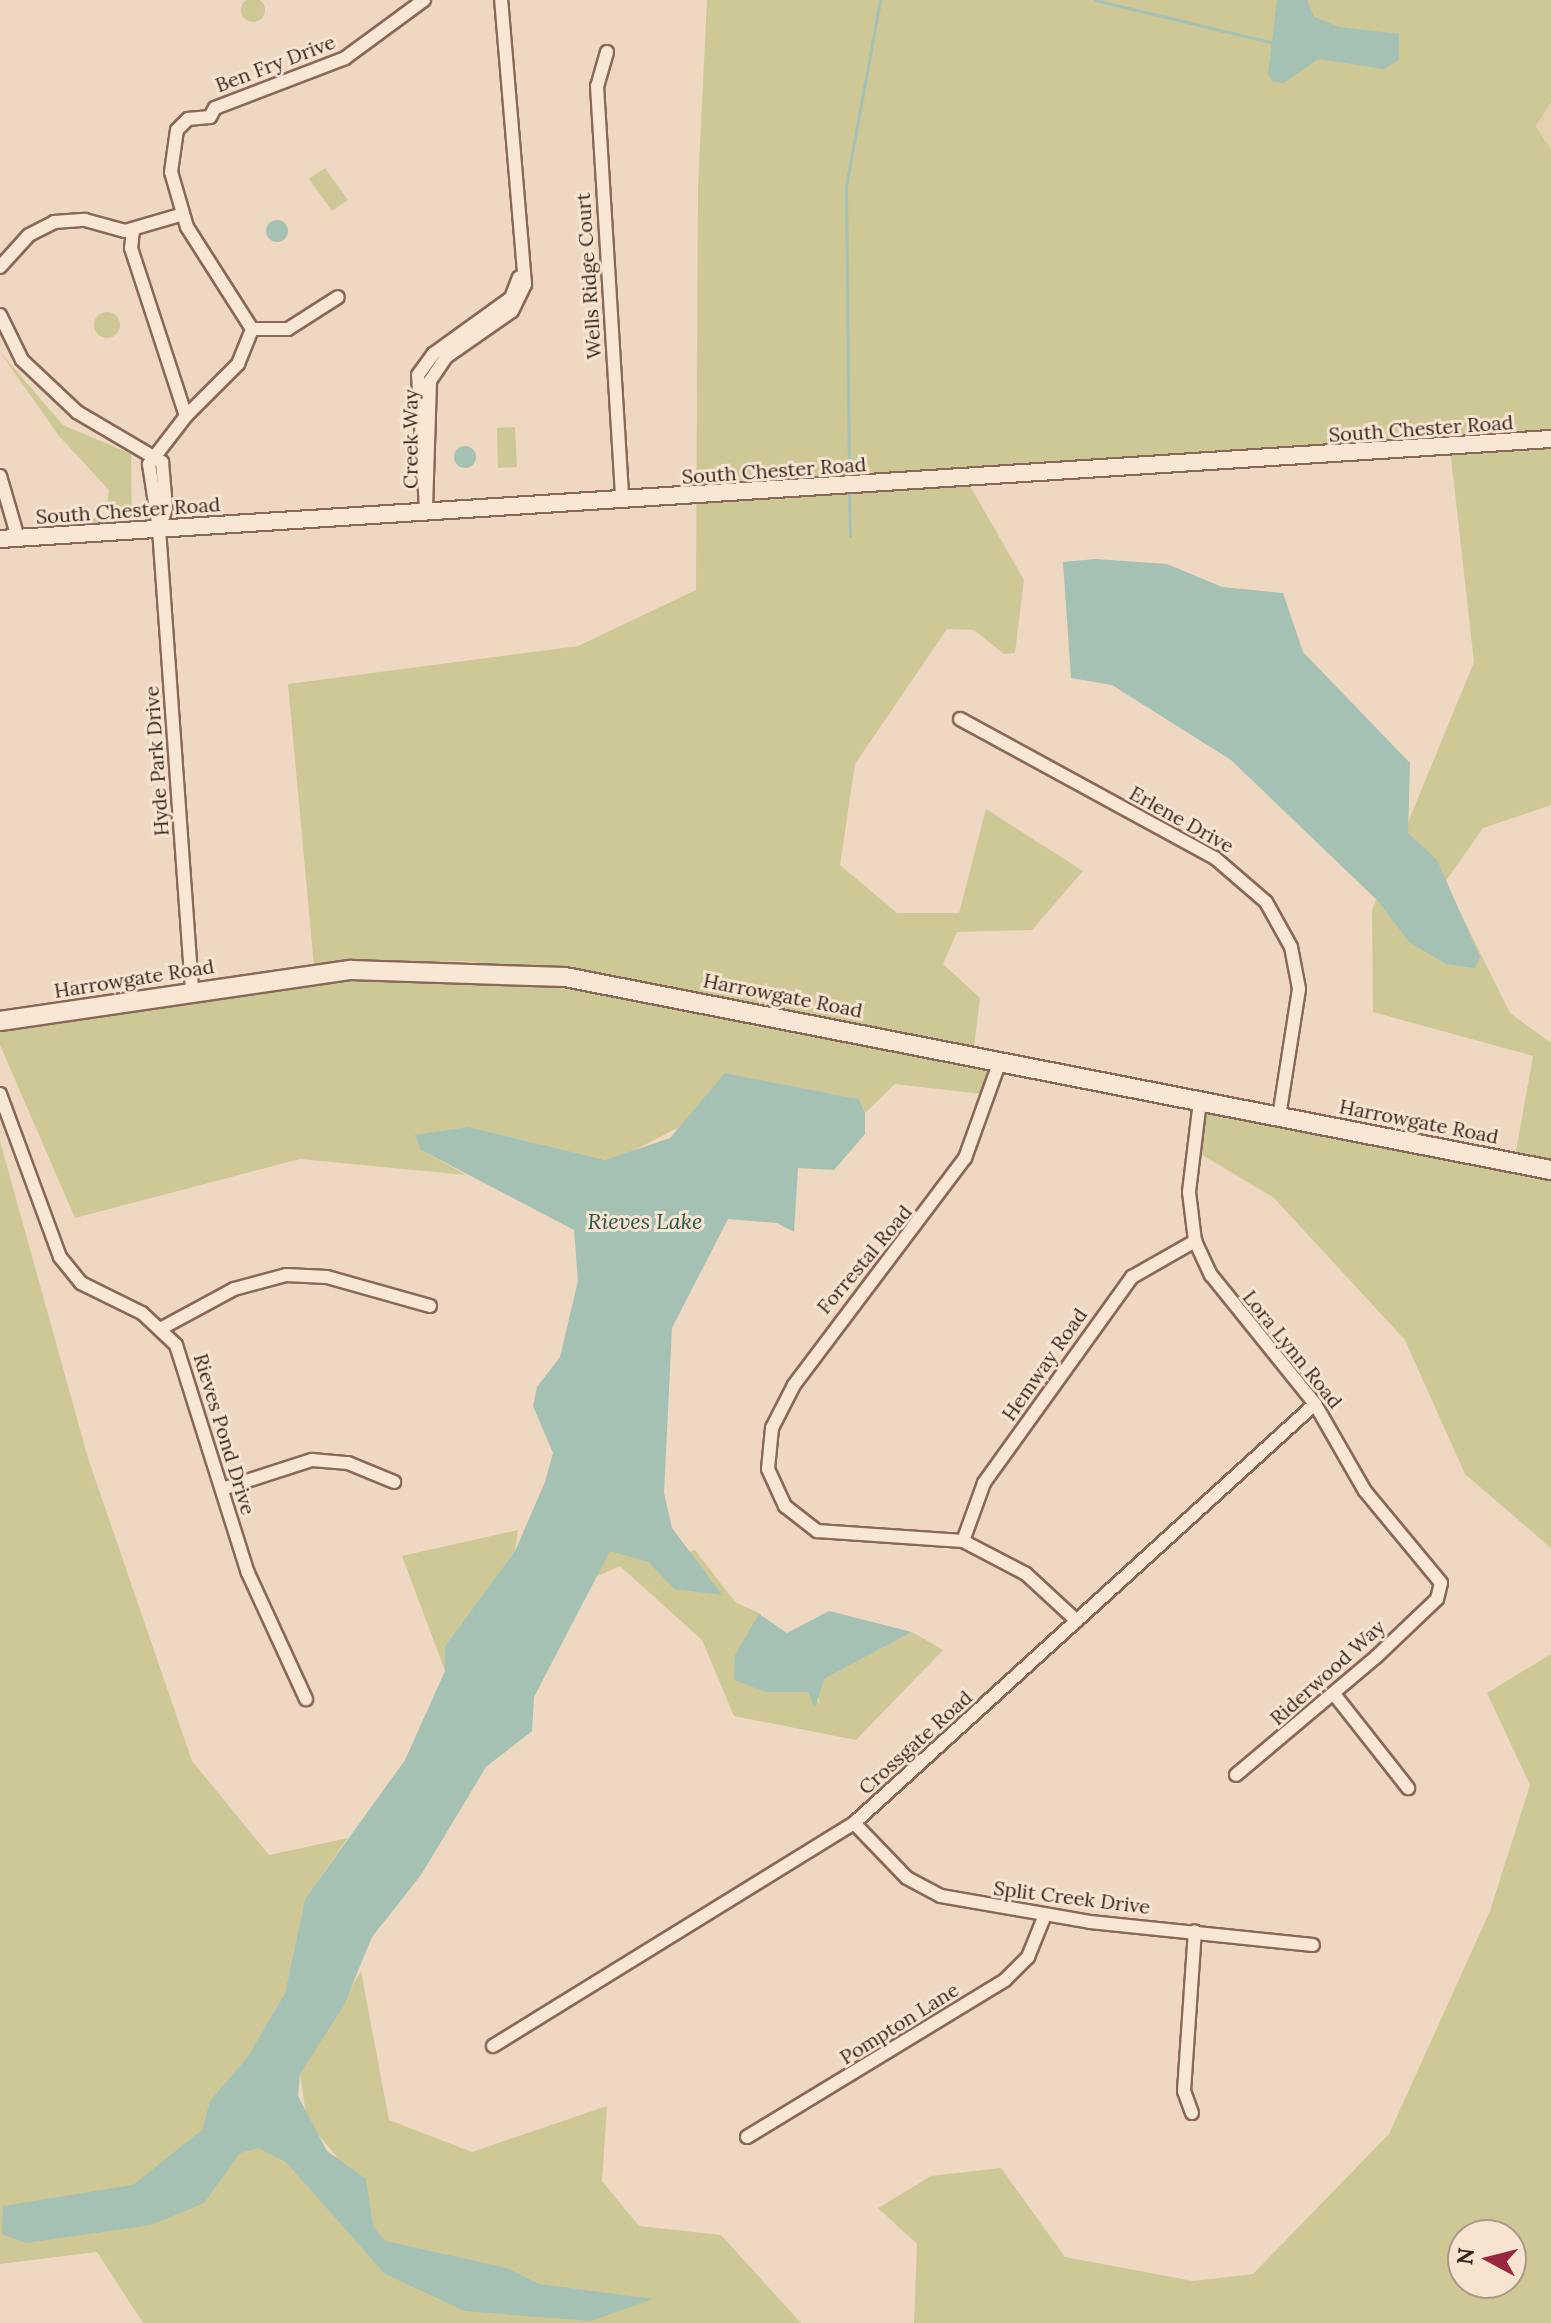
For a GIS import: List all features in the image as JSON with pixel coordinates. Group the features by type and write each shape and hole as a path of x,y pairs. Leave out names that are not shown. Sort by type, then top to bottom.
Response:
{"main road":[{"name":"Harrowgate Road","path":"0,1021 351,970 488,970 615,985 1551,1170"}],"street":[{"name":"Ben Fry Drive","path":"183,214 171,172 181,124 345,58 424,0"},
{"name":"Creek Way","path":"426,509 418,375 433,354 511,298 521,249 501,0"},
{"name":"Wells Ridge Court","path":"607,52 597,86 622,500"},
{"path":"0,267 29,235 54,222 85,220 133,230 183,214 252,329"},
{"path":"133,230 131,248 186,416"},
{"path":"252,329 288,329 338,297"},
{"path":"0,315 22,360 77,412 155,453 186,416 238,364 252,329"},
{"name":"South Chester Road","path":"0,539 426,509 622,500 1551,439"},
{"name":"Hyde Park Drive","path":"155,453 151,514 159,529 192,991"},
{"path":"0,476 18,538"},
{"name":"Erlene Drive","path":"960,719 1215,858 1266,902 1291,947 1299,989 1279,1116"},
{"name":"Forrestal Road","path":"963,1541 828,1535 794,1517 772,1483 769,1439 780,1410 826,1336 965,1158 1000,1061"},
{"name":"Rieves Pond Drive","path":"0,1094 60,1257 95,1292 162,1328 182,1358 254,1587 306,1699"},
{"name":"Lora Lynn Road","path":"1200,1101 1189,1192 1195,1241 1229,1303 1315,1404 1365,1491 1435,1568 1439,1593"},
{"name":"Hemway Road","path":"963,1541 984,1483 1132,1277 1195,1241"},
{"path":"162,1328 234,1289 286,1275 327,1277 430,1306"},
{"name":"Crossgate Road","path":"493,2046 854,1823 1315,1404"},
{"path":"222,1489 312,1460 348,1463 394,1482"},
{"path":"963,1541 1026,1574 1077,1621"},
{"name":"Riderwood Way","path":"1236,1775 1334,1694 1439,1593"},
{"path":"1334,1694 1408,1788"},
{"name":"Split Creek Drive","path":"854,1823 925,1890 1045,1915 1313,1945"},
{"name":"Pompton Lane","path":"747,2137 1005,1980 1028,1957 1045,1915"},
{"path":"1192,2113 1184,2091 1195,1931"}],"shaded area":[{"path":"253,-2 262,1 265,10 262,19 253,22 244,19 241,10 244,1"},
{"path":"707,0 1551,0 1551,102 1536,126 1551,150 1551,432 966,479 1024,580 1015,653 1004,654 974,630 947,629 855,764 840,865 897,913 959,913 986,809 1083,871 1032,930 957,932 943,964 980,998 974,1047 656,984 462,961 314,966 288,684 578,646 696,590 698,186"},
{"path":"1551,102 1551,150 1536,125"},
{"path":"325,168 348,200 332,211 309,179"},
{"path":"107,312 116,316 120,325 116,334 107,338 98,334 94,325 98,316"},
{"path":"0,352 63,425 131,454 132,525 52,530 106,515 109,490 59,436"},
{"path":"515,427 517,467 498,468 497,428"},
{"path":"1551,441 1551,805 1483,828 1445,882 1510,1013 1551,1043 1551,1162 1515,1157 1533,1056 1373,1012 1372,910 1474,662 1450,448"},
{"path":"488,970 1000,1061 991,1095 895,1084 865,1113 859,1099 725,1073 691,1121 625,1155 604,1160 469,1127 421,1150 466,1175 300,1159 75,1218 0,1045 0,1021 295,976"},
{"path":"1200,1101 1551,1170 1551,1548 1465,1474 1405,1340 1274,1198 1194,1150"},
{"path":"0,1141 88,1458 192,1761 269,1855 348,1838 305,1899 285,1993 248,2057 257,2119 338,2158 307,2121 300,2074 361,1971 389,2120 472,2152 607,2106 602,2181 639,2226 721,2235 801,2323 143,2323 97,2252 0,2264"},
{"path":"518,1530 515,1551 445,1646 445,1671 402,1556"},
{"path":"610,1550 648,1562 674,1589 683,1553 695,1550 735,1602 761,1614 766,1692 809,1692 820,1704 816,1688 824,1679 912,1632 943,1650 856,1740 734,1716 702,1640 620,1566 591,1579"},
{"path":"1551,1654 1551,2323 914,2323 917,2244 878,2208 931,2176 1001,2168 1065,2257 1193,2281 1253,2274 1389,2134 1490,1911 1530,1785 1487,1693"}],"water":[{"path":"1277,0 1307,0 1314,17 1340,27 1399,34 1399,60 1384,69 1318,59 1284,83 1273,82 1268,74"},
{"path":"273,220 281,220 288,231 281,242 273,242 266,235 266,227"},
{"path":"465,446 473,449 476,457 473,465 465,468 457,465 454,457 457,449"},
{"path":"1095,559 1167,564 1222,587 1283,593 1303,652 1410,763 1408,833 1437,860 1480,957 1475,968 1446,964 1409,942 1378,901 1231,760 1112,685 1071,678 1063,562"},
{"name":"Rieves Lake","path":"725,1073 859,1099 865,1113 865,1134 834,1170 798,1168 794,1232 777,1223 728,1219 672,1328 664,1493 672,1528 722,1595 674,1589 648,1562 610,1551 534,1697 532,1731 486,1767 421,1875 372,1937 344,2005 300,2074 298,2096 327,2151 366,2179 373,2226 385,2241 507,2268 539,2284 653,2299 591,2321 465,2311 385,2274 286,2162 258,2148 240,2153 204,2203 151,2225 26,2243 2,2234 3,2206 133,2185 202,2130 210,2101 247,2058 285,1993 305,1899 405,1760 445,1671 445,1646 515,1551 545,1482 553,1453 533,1406 537,1387 560,1357 578,1281 574,1230 421,1150 415,1135 469,1127 605,1160 670,1138"},
{"path":"829,1611 912,1632 824,1679 815,1708 808,1692 766,1692 734,1680 735,1655 759,1614 787,1633"}],"waterway":[{"path":"849,474 846,186 880,0"},
{"path":"1095,0 1274,43"},
{"path":"849,494 850,536"}]}
